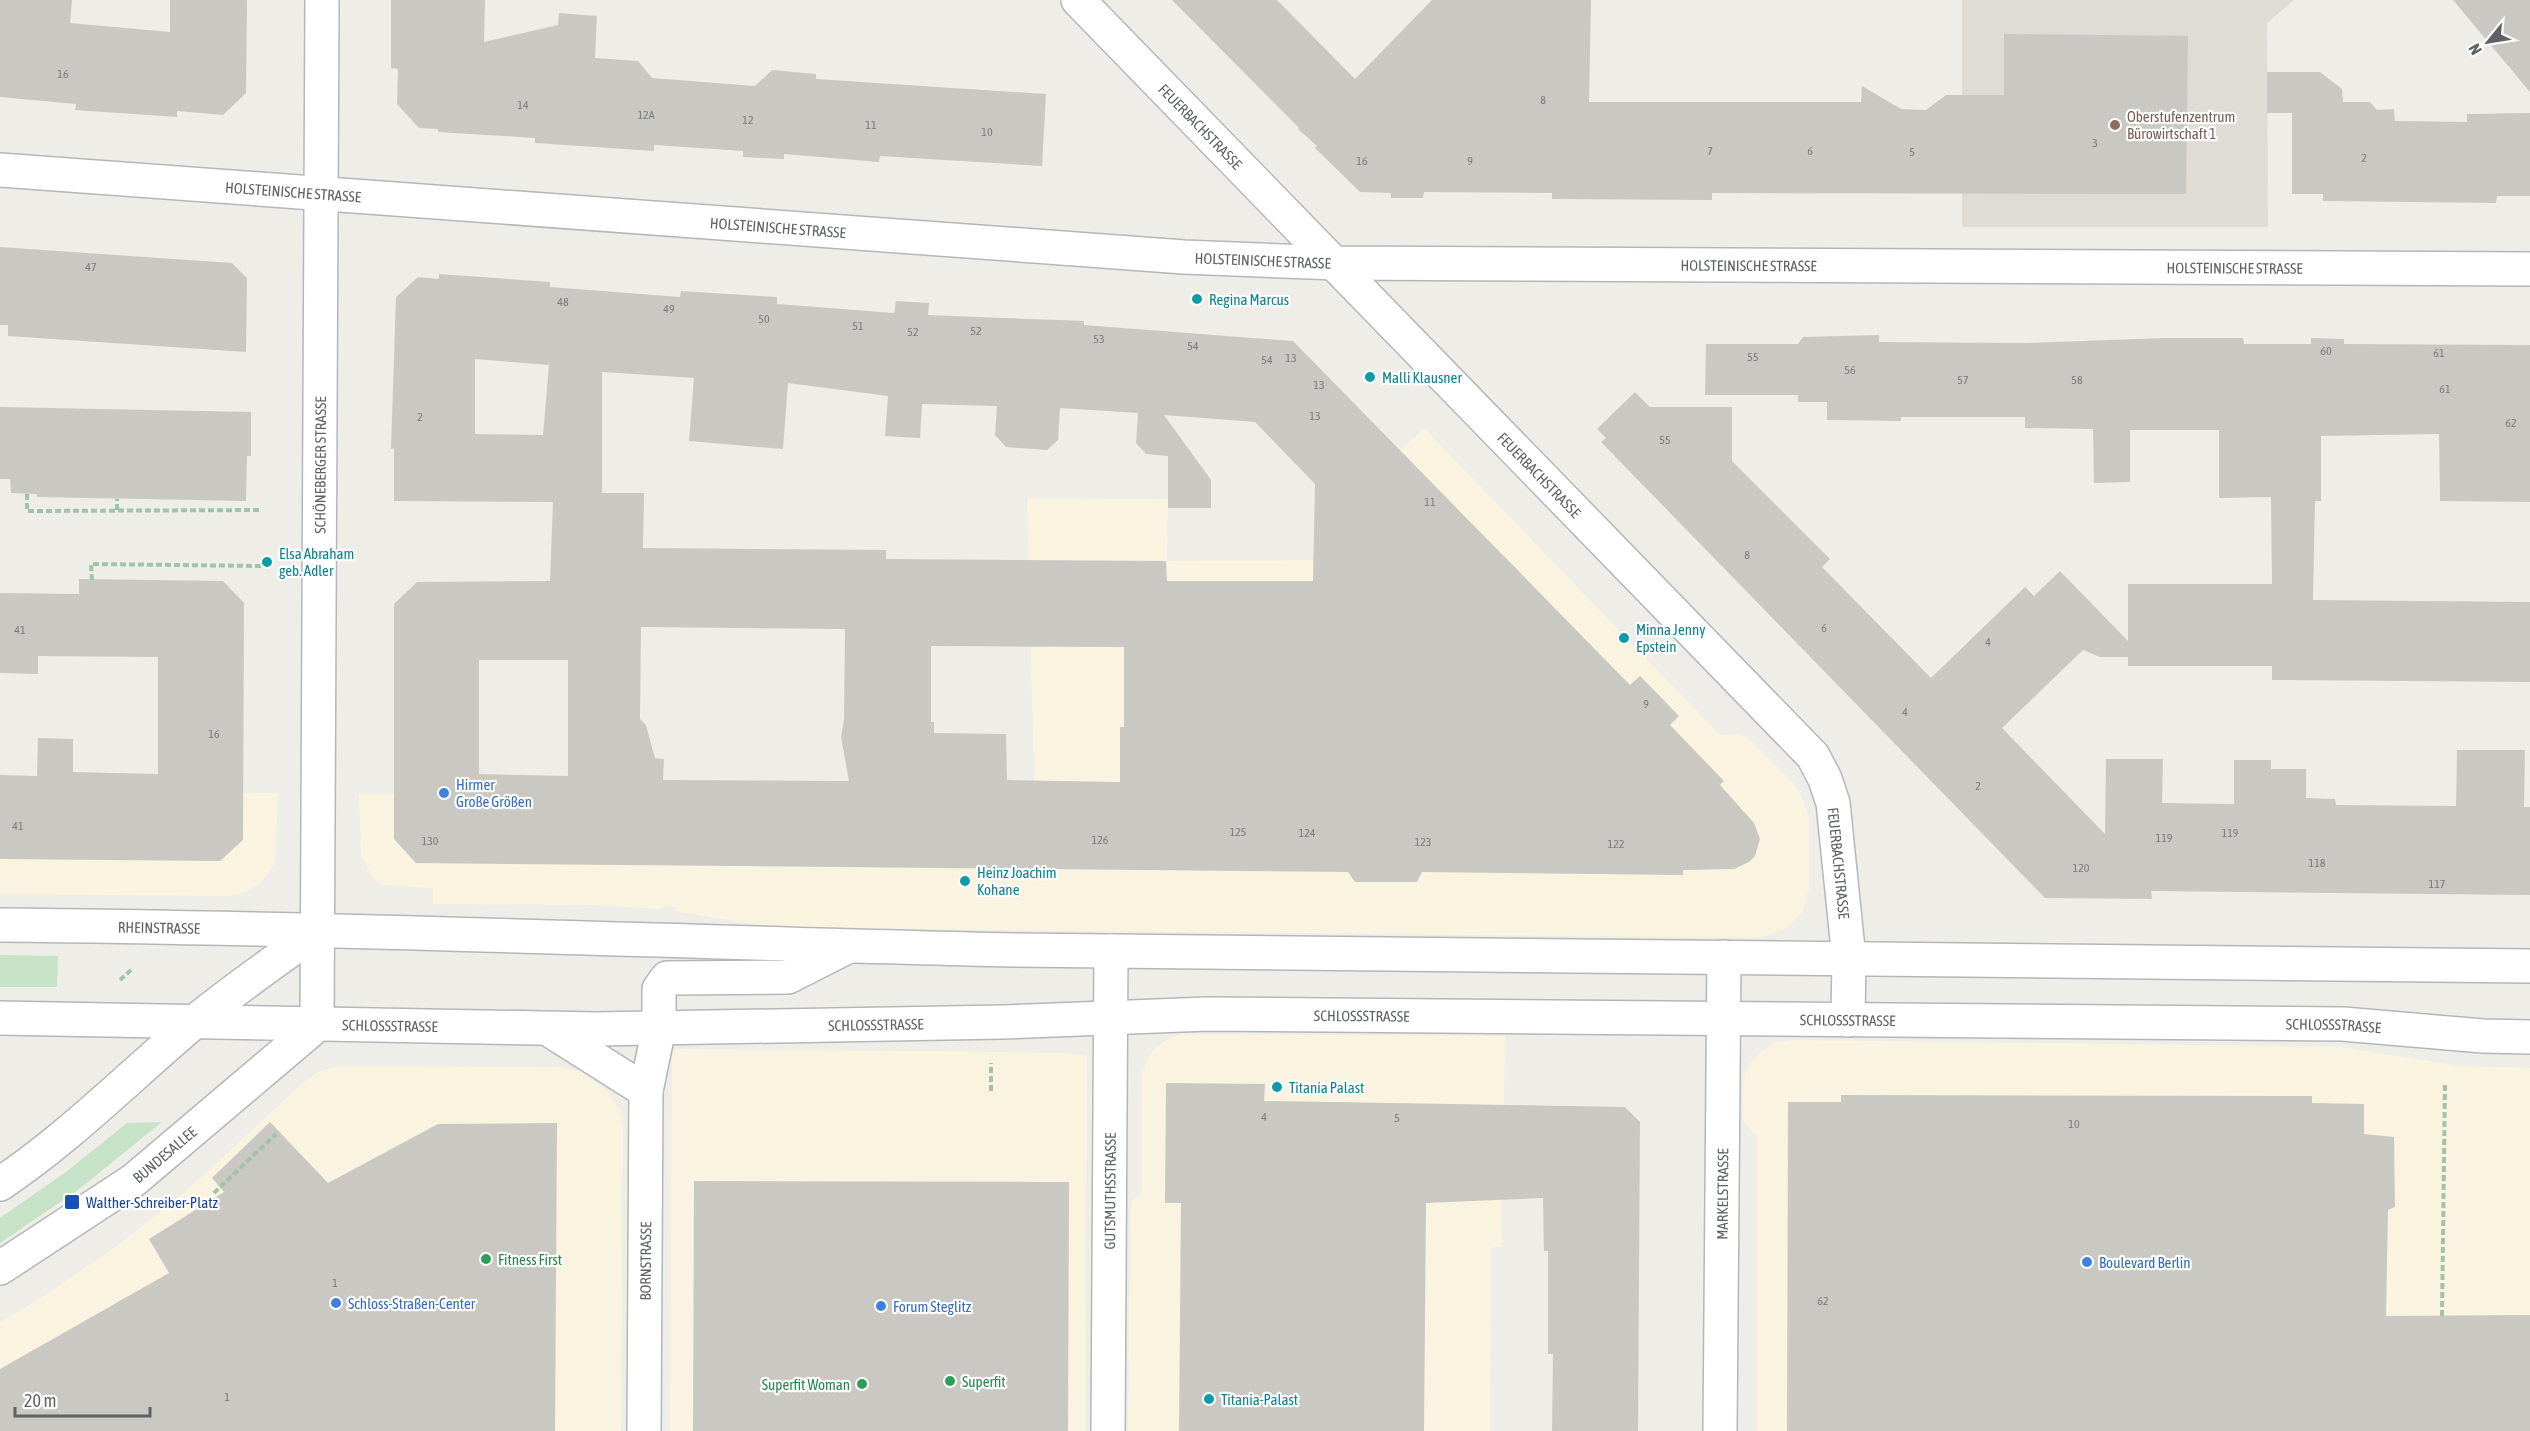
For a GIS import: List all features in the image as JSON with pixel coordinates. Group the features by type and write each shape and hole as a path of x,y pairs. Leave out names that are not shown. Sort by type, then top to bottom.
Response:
{"street":[{"name":"SCHÖNEBERGER STRASSE","path":"318,930 321,0"},
{"name":"FEUERBACHSTRASSE","path":"1078,0 1813,756 1825,779 1833,803 1849,959 1848,1020"},
{"name":"HOLSTEINISCHE STRASSE","path":"0,170 1184,257 1336,263 2530,269"},
{"name":"RHEINSTRASSE","path":"0,925 318,930"},
{"path":"317,1025 318,930"},
{"path":"0,1184 28,1166 80,1123 194,1022 318,930 848,947 2530,966"},
{"name":"BORNSTRASSE","path":"644,1431 646,1091 658,1028 659,989 667,978 788,977 848,947"},
{"name":"GUTSMUTHSSTRASSE","path":"1108,1431 1111,951"},
{"name":"MARKELSTRASSE","path":"1720,1431 1724,957"},
{"name":"SCHLOSSSTRASSE","path":"194,1022 548,1029 1003,1022 1218,1014 2343,1024 2483,1036 2530,1037"},
{"path":"0,1018 194,1022"},
{"name":"BUNDESALLEE","path":"0,1268 134,1180 317,1025"},
{"path":"548,1029 646,1091"}],"path":[{"path":"27,494 27,511 262,510"},
{"path":"117,498 117,510"},
{"path":"92,580 91,564 261,566"},
{"path":"114,988 135,964"},
{"path":"991,1056 991,1091"},
{"path":"2442,1316 2445,1084"},
{"path":"214,1193 276,1134"}],"shaded area":[{"name":"Oberstufenzentrum Bürowirtschaft 1","path":"1962,0 2294,0 2267,23 2268,227 1962,227"},
{"path":"1424,428 1720,735 1746,736 1795,785 1809,817 1809,889 1802,912 1787,928 1760,938 796,928 745,923 675,911 675,907 664,906 662,909 590,905 433,904 433,888 381,885 372,876 361,855 359,794 602,795 1034,781 1027,498 1168,499 1167,561 1336,560 1350,498"},
{"path":"0,793 278,793 275,862 258,885 243,893 229,896 0,894"},
{"name":"Titania-Palast","path":"1184,1034 1505,1036 1502,1247 1491,1247 1490,1431 1128,1431 1130,1209 1133,1200 1142,1192 1142,1074 1148,1057 1157,1046 1171,1037"},
{"name":"Boulevard Berlin","path":"1789,1040 2341,1047 2460,1066 2530,1068 2530,1431 1757,1431 1757,1137 1743,1121 1743,1079 1751,1062 1762,1051 1776,1043"},
{"path":"678,1049 1070,1053 1087,1056 1086,1431 670,1431 672,1054"},
{"name":"Schloss-Straßen-Center","path":"337,1066 560,1067 581,1071 607,1091 620,1110 623,1126 621,1431 0,1431 0,1322 41,1298 114,1248 184,1193 305,1081 318,1072"}],"green space":[{"path":"0,955 58,956 57,987 0,987"},
{"path":"162,1122 78,1190 0,1243 0,1218 66,1172 127,1123"}],"building":[{"path":"0,0 72,0 70,23 170,32 170,0 247,0 246,93 223,115 177,111 177,117 75,110 76,104 0,97"},
{"path":"391,0 485,0 484,42 558,25 559,13 597,16 595,58 638,61 652,78 755,86 772,70 816,74 816,79 1046,94 1042,166 880,156 879,162 784,154 784,159 743,157 743,151 654,145 654,151 535,143 535,138 438,132 438,129 419,128 397,104 398,69 391,68"},
{"path":"1172,0 1277,0 1355,79 1432,0 1591,0 1589,102 1861,102 1862,86 1901,109 1926,110 1946,95 2004,95 2004,34 2188,36 2186,194 1712,193 1712,200 1552,199 1552,193 1424,192 1423,198 1391,198 1391,193 1360,192"},
{"path":"2453,0 2530,0 2530,92"},
{"path":"2267,72 2320,72 2342,89 2343,102 2370,102 2377,110 2394,109 2395,121 2467,122 2467,114 2530,113 2530,196 2497,196 2496,203 2323,201 2323,194 2292,194 2292,113 2267,113"},
{"path":"0,247 232,263 247,278 246,352 8,336 8,325 0,325"},
{"path":"439,274 550,282 550,287 680,297 681,291 777,297 777,304 894,313 896,301 929,303 928,315 1084,321 1084,325 1293,341 1630,685 1640,676 1679,716 1670,725 1724,781 1720,785 1754,823 1760,839 1755,856 1749,862 1734,869 1683,870 1683,875 1422,872 1417,882 1355,882 1348,872 416,863 394,839 394,604 417,582 550,581 553,502 394,501 394,448 391,449 396,297 418,277 439,279","holes":["475,359 549,365 543,435 475,434","602,372 694,378 689,441 783,449 788,383 888,396 885,436 920,438 922,404 997,406 995,435 1006,447 1047,450 1058,440 1060,408 1138,413 1136,443 1146,454 1168,456 1168,508 1211,508 1211,480 1164,415 1255,422 1315,484 1313,581 1167,581 1166,561 886,559 886,550 643,548 644,493 602,493","641,627 845,629 844,720 841,737 849,781 663,780 664,759 655,758 646,725 640,719","931,646 1124,647 1124,727 1120,727 1120,782 1007,780 1006,734 934,733 934,722 931,722","479,660 568,660 568,776 479,774"]},
{"path":"1879,335 1879,342 2025,343 2243,338 2244,344 2311,344 2311,338 2344,339 2344,344 2530,345 2530,502 2440,501 2439,434 2321,436 2321,501 2315,501 2313,600 2530,602 2530,682 2272,680 2272,666 2128,666 2128,657 2100,657 2083,650 2002,728 2105,834 2106,759 2163,759 2162,803 2234,804 2234,760 2271,760 2271,769 2306,769 2306,798 2335,799 2336,805 2456,806 2457,750 2525,750 2524,807 2530,807 2530,895 2151,891 2152,899 2045,898 1601,442 1606,438 1597,429 1635,392 1650,407 1732,407 1732,461 1830,559 1822,567 1931,678 2025,587 2034,596 2060,571 2128,641 2128,584 2272,584 2271,497 2219,498 2219,430 2130,430 2130,482 2094,483 2093,429 2025,428 2025,417 1901,417 1901,421 1827,420 1827,402 1798,402 1798,395 1705,395 1706,344 1798,344 1803,337"},
{"path":"0,407 251,412 251,456 247,456 246,501 37,497 37,494 11,493 10,479 0,479"},
{"path":"79,579 223,581 244,603 243,840 220,861 0,859 0,775 37,776 38,738 73,739 73,772 158,774 158,657 38,656 38,674 0,673 0,593 79,594"},
{"name":"Titania-Palast","path":"1166,1083 1265,1084 1264,1101 1625,1107 1640,1122 1638,1431 1552,1431 1553,1354 1548,1354 1548,1251 1544,1251 1543,1198 1426,1203 1424,1431 1179,1431 1181,1203 1165,1203"},
{"name":"Boulevard Berlin","path":"1841,1095 2312,1096 2312,1103 2364,1104 2364,1134 2394,1137 2395,1207 2388,1210 2386,1316 2530,1315 2530,1431 1787,1431 1788,1102 1841,1102"},
{"name":"Schloss-Straßen-Center","path":"270,1122 328,1183 438,1124 557,1123 555,1431 0,1431 0,1369 169,1273 149,1239 224,1192 212,1178"},
{"name":"Forum Steglitz","path":"694,1181 1069,1182 1068,1431 693,1431"}],"place":[{"name":"Oberstufenzentrum Bürowirtschaft 1","path":"2115,125"},
{"name":"Regina Marcus","path":"1197,299"},
{"name":"Malli Klausner","path":"1370,377"},
{"name":"Elsa Abraham geb. Adler","path":"267,562"},
{"name":"Minna Jenny Epstein","path":"1624,638"},
{"name":"Hirmer Große Größen","path":"444,793"},
{"name":"Heinz Joachim Kohane","path":"965,881"},
{"name":"Titania Palast","path":"1277,1087"},
{"name":"Walther-Schreiber-Platz","path":"72,1202"},
{"name":"Fitness First","path":"486,1259"},
{"name":"Boulevard Berlin","path":"2087,1262"},
{"name":"Schloss-Straßen-Center","path":"336,1303"},
{"name":"Forum Steglitz","path":"881,1306"},
{"name":"Superfit","path":"950,1381"},
{"name":"Superfit Woman","path":"862,1384"},
{"name":"Titania-Palast","path":"1209,1399"}]}
